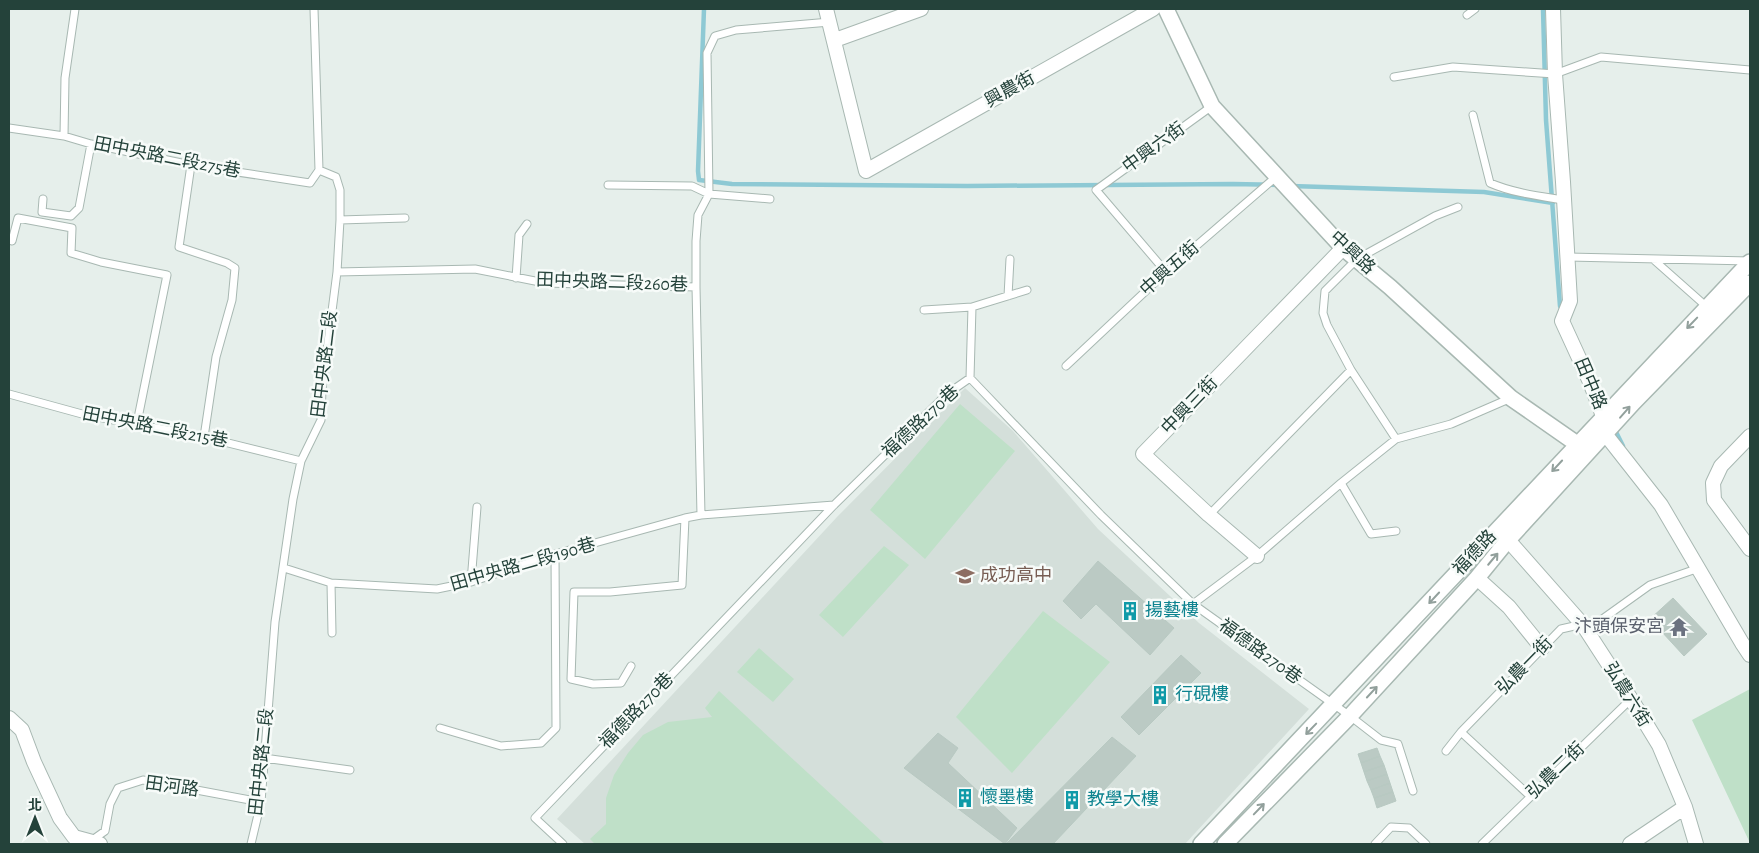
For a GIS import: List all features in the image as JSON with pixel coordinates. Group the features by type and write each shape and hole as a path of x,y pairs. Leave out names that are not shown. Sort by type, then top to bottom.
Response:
{"street":[{"path":"826,9 834,40 921,9"},
{"name":"興農街","path":"834,40 866,171 1153,9"},
{"name":"中興路","path":"1166,9 1212,106 1343,248 1390,287 1511,398 1582,449"},
{"name":"田中路","path":"1553,9 1555,74 1570,301 1562,321 1590,382 1603,416 1606,435 1661,505 1750,655"},
{"name":"中興三街","path":"1257,556 1208,515 1143,454 1343,248"},
{"name":"福德路","path":"1225,844 1350,716 1477,578 1582,449 1603,416 1750,262"},
{"name":"福德路","path":"1201,844 1582,449 1606,435 1634,402 1750,283"},
{"path":"1750,436 1721,466 1713,483 1714,500 1750,549"},
{"name":"弘農六街","path":"1508,540 1582,624 1631,699 1659,745 1685,807 1696,844"},
{"path":"1477,578 1509,607 1542,648"},
{"name":"田河路","path":"9,718 22,730 34,762 60,818 74,837 94,843"},
{"path":"1630,844 1685,807"}],"lane":[{"path":"64,136 65,78 75,9"},
{"path":"314,9 318,170"},
{"path":"1468,15 1475,9"},
{"name":"田中央路二段260巷","path":"337,272 475,269 545,283 696,287 698,215 708,194 707,53 714,36 736,30 830,22"},
{"path":"1394,77 1453,67 1555,74 1601,57 1750,70"},
{"name":"中興六街","path":"1166,272 1096,190 1212,106"},
{"path":"1473,114 1490,183 1518,192 1564,200"},
{"name":"田中央路二段275巷","path":"9,128 64,136 91,144 191,165 310,183 318,170"},
{"path":"43,199 42,212 71,216 79,208 91,144"},
{"path":"191,165 179,246 236,268 232,300 216,357 204,437"},
{"name":"田中央路二段","path":"251,844 261,802 275,622 293,499 301,461 321,420 322,389 337,272 340,190 336,177 318,170"},
{"name":"中興五街","path":"1066,366 1166,272 1278,176"},
{"path":"608,185 692,186 708,194 770,199"},
{"path":"1396,439 1351,370 1327,325 1323,313 1325,292 1357,259 1435,216 1458,207"},
{"path":"9,240 12,241 18,218 72,228 71,253 101,262 167,275 137,423"},
{"path":"340,220 405,218"},
{"path":"516,278 519,235 527,224"},
{"path":"1568,257 1750,262"},
{"path":"1008,296 1010,259"},
{"path":"1654,260 1707,307"},
{"path":"696,287 701,515"},
{"path":"924,310 972,307 1028,290"},
{"path":"970,378 972,307"},
{"path":"1208,515 1351,370"},
{"name":"福德路270巷","path":"563,844 535,818 834,505 947,394 970,378 1101,515 1193,604 1381,740 1398,744 1413,792"},
{"name":"田中央路二段215巷","path":"9,394 82,414 204,437 301,461"},
{"path":"1193,604 1257,556 1341,483 1396,439 1451,424 1511,398"},
{"path":"1341,483 1370,534 1396,531"},
{"name":"田中央路二段190巷","path":"284,568 331,583 437,590 471,582 555,554 685,518 701,515 834,505"},
{"path":"471,582 477,508"},
{"path":"632,666 621,683 593,684 571,679 574,592 610,592 682,584 685,518"},
{"path":"440,728 501,746 541,743 556,728 555,554"},
{"name":"弘農一街","path":"1446,751 1461,732 1560,629 1601,620 1650,585 1699,568"},
{"path":"331,583 332,633"},
{"name":"弘農二街","path":"1482,844 1631,699"},
{"path":"1461,732 1530,796"},
{"path":"264,758 350,770"},
{"name":"田河路","path":"94,843 105,831 110,804 118,788 143,780 261,802"},
{"path":"1375,844 1391,827 1409,828 1426,844"}],"shaded area":[{"name":"成功高中","path":"965,388 1013,431 1098,529 1199,623 1309,709 1185,844 585,844 557,819 837,517"}],"green space":[{"path":"960,404 1015,451 925,559 870,510"},
{"path":"884,546 909,565 843,637 819,615"},
{"path":"1043,611 1110,662 1012,773 956,717"},
{"path":"759,648 794,679 773,702 737,672"},
{"path":"1750,689 1750,843 1692,720"},
{"path":"719,691 885,844 595,844 590,839 606,824 606,798 614,775 628,753 643,735 668,722 712,717 705,708"}],"building":[{"name":"揚藝樓","path":"1098,561 1174,628 1150,655 1096,604 1081,619 1063,601"},
{"name":"汴頭保安宮","path":"1673,598 1707,634 1684,656 1650,619"},
{"name":"行硯樓","path":"1181,655 1201,673 1139,735 1121,717"},
{"name":"懷墨樓","path":"938,733 958,748 948,763 1017,828 1005,844 904,768"},
{"name":"教學大樓","path":"1112,737 1136,756 1053,844 1006,844"},
{"path":"1377,748 1380,756 1361,763 1358,754"},
{"path":"1380,756 1384,765 1364,772 1361,763"},
{"path":"1384,765 1387,774 1367,781 1364,772"},
{"path":"1387,774 1390,783 1371,790 1367,781"},
{"path":"1390,783 1393,792 1374,798 1371,790"},
{"path":"1393,792 1396,801 1377,808 1374,798"}],"waterway":[{"path":"704,9 699,180 732,184 967,186 1281,185"},
{"path":"1543,9 1546,120 1560,306 1562,311"},
{"path":"1291,186 1484,192 1553,203"},
{"path":"1614,428 1623,446"}],"place":[{"name":"成功高中","path":"965,576"},
{"name":"揚藝樓","path":"1130,611"},
{"name":"汴頭保安宮","path":"1679,627"},
{"name":"行硯樓","path":"1160,695"},
{"name":"懷墨樓","path":"965,798"},
{"name":"教學大樓","path":"1072,800"}]}
